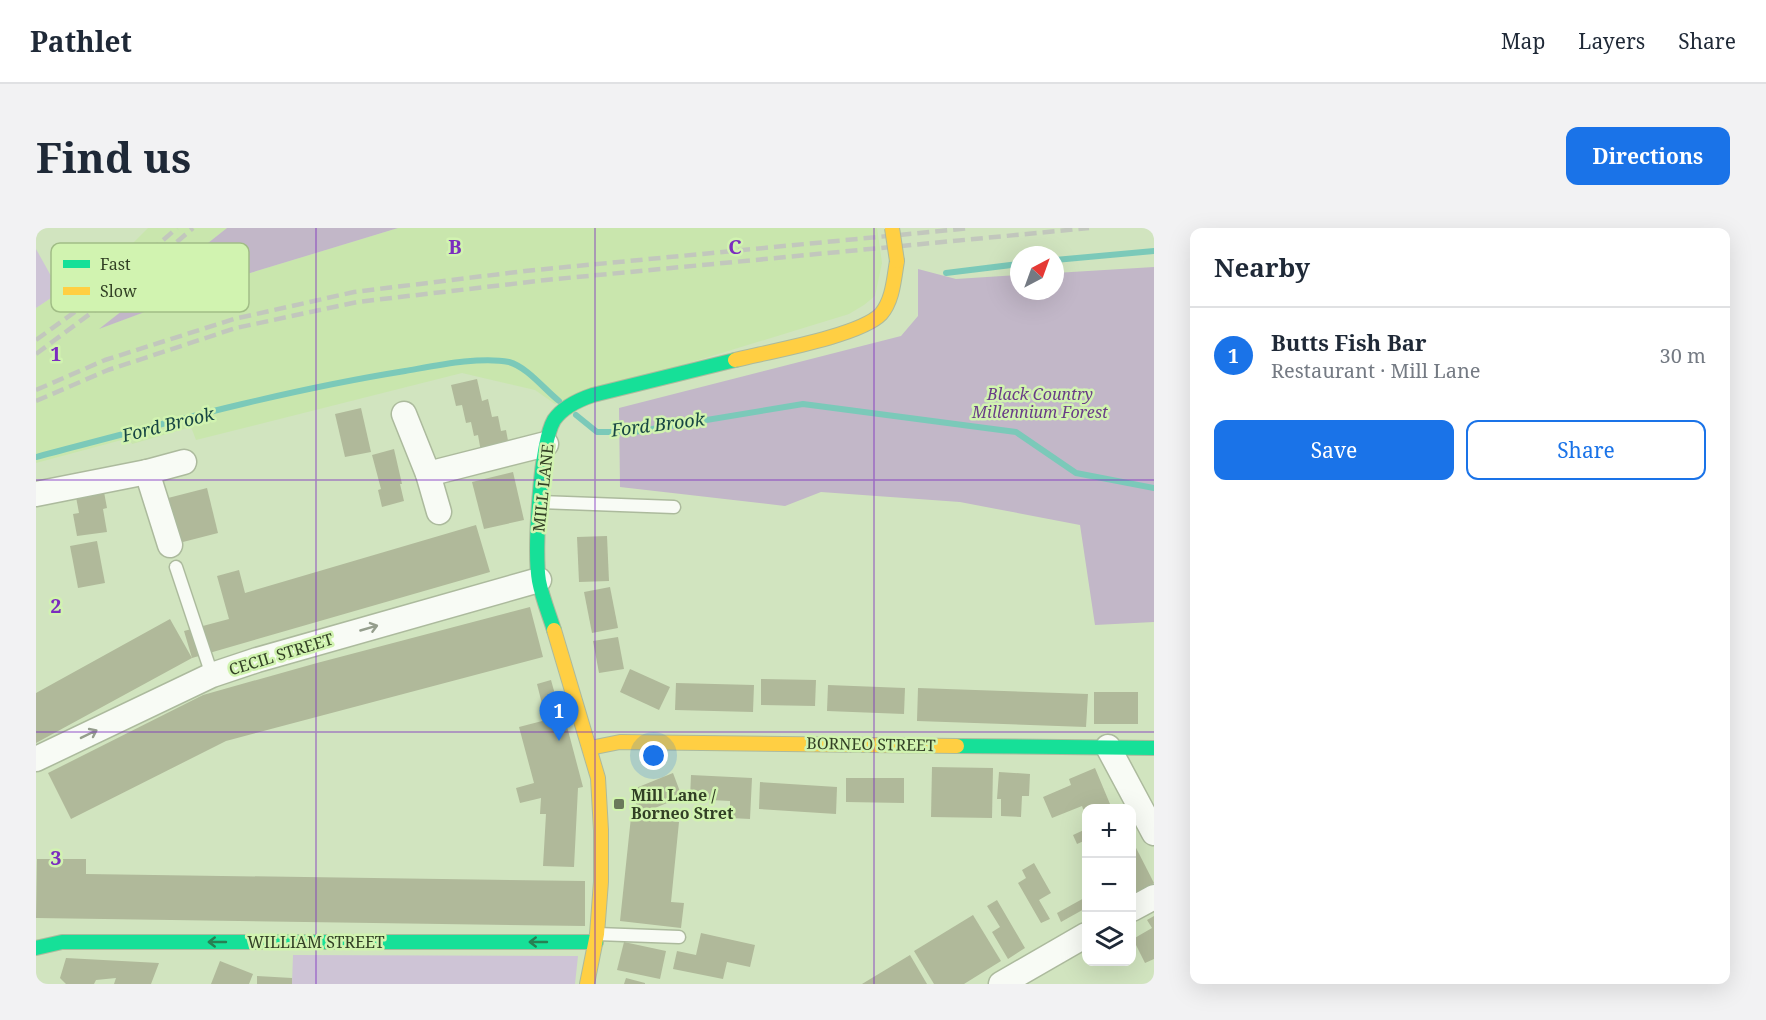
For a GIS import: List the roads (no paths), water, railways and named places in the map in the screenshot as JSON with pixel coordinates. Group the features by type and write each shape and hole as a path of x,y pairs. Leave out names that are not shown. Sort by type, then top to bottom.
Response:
{"street":[{"name":"MILL LANE","path":"587,984 597,938 600,904 601,806 598,778 590,748 539,580 537,559 540,502 550,433 574,401 608,390 833,336 864,326 885,310 893,293 897,261 892,228"},
{"path":"404,414 428,474 439,512"},
{"path":"428,474 550,433"},
{"path":"36,494 147,472 184,462"},
{"path":"147,472 173,556"},
{"name":"CECIL STREET","path":"36,759 212,675 257,660 539,580"},
{"name":"BORNEO STREET","path":"590,748 620,742 1154,748"},
{"path":"1108,747 1154,833"},
{"path":"1136,906 1154,897"},
{"path":"1001,984 1082,937"},
{"name":"WILLIAM STREET","path":"36,948 62,942 597,938"}],"lane":[{"path":"540,502 674,507"},
{"path":"173,556 212,675"},
{"path":"597,938 679,937"}],"waterway":[{"path":"1064,259 1154,251"},
{"path":"946,273 1010,265"},
{"name":"Ford Brook","path":"36,457 312,388 457,362 485,360 509,362 529,373 559,401"},
{"name":"Ford Brook","path":"576,415 597,432 634,432 803,404 1016,432 1076,473 1154,488"}],"railway":[{"path":"160,243 177,228"},
{"path":"176,243 193,228"},
{"path":"36,390 105,360 234,319 354,292 525,271 971,228"},
{"path":"36,401 108,370 236,328 357,302 546,280 1089,228"},
{"path":"36,340 75,312"},
{"path":"36,354 92,312"}],"place":[{"name":"Butts Fish Bar","path":"559,741"},
{"name":"Mill Lane / Borneo Stret","path":"619,804"}],"park label":[{"name":"Black Country Millennium Forest","path":"1040,403"}]}
